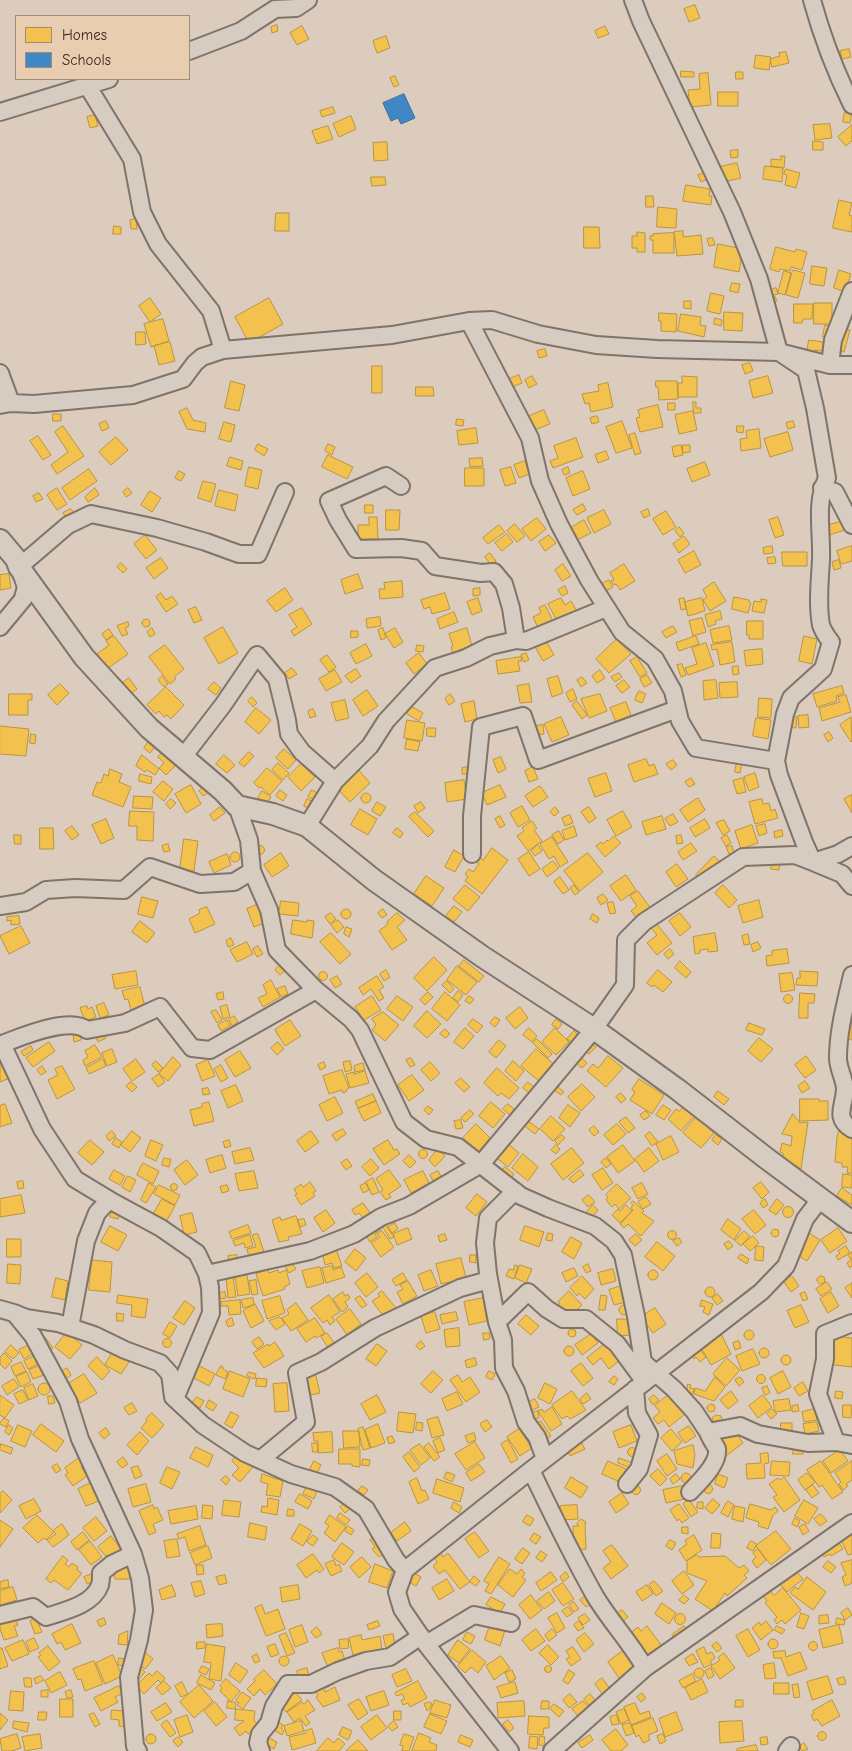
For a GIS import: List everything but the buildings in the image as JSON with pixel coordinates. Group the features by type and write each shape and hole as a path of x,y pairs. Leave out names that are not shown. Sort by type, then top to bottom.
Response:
{"street":[{"path":"190,51 241,31 273,4 296,8 308,0"},
{"path":"633,0 732,212 760,278 780,352 806,370 815,408 827,478 822,488 819,522 821,557 818,598 822,627 831,642 823,669 791,698 785,714 783,733 776,760 779,775 813,862"},
{"path":"812,0 840,81 852,105"},
{"path":"0,112 106,80"},
{"path":"87,85 132,159 142,212 158,244 211,311 223,350"},
{"path":"830,365 833,340 852,291"},
{"path":"0,373 6,404 34,404 133,395 183,380 195,363 202,357 223,350 392,335 469,321 492,320 538,334 596,346 780,352 830,365 852,365"},
{"path":"469,321 530,438 540,481 559,524 589,580 622,632 655,659 673,691 680,721 696,748 776,760"},
{"path":"401,486 386,476 329,501 356,549 401,548 422,551 435,566 481,573 494,572 504,584 511,608 516,640"},
{"path":"822,488 835,492 852,525"},
{"path":"19,567 68,525 91,514 157,528 239,554 258,554 285,492"},
{"path":"0,540 16,559 26,587 24,598 0,627"},
{"path":"19,567 84,657 149,728 223,791 236,806 249,840 252,871 269,910 278,950 316,990 352,1018 360,1030 404,1122 426,1139 458,1147 521,1196 595,1226 614,1241 623,1255 636,1316 645,1381 638,1413 649,1436 639,1469 627,1484"},
{"path":"307,826 335,781 370,746 386,721 435,668 466,658 490,646 516,640 526,641 606,608"},
{"path":"183,757 257,655 277,680 289,734 302,752 335,781"},
{"path":"472,854 472,816 481,727 523,716 538,760 677,709"},
{"path":"236,806 273,814 307,826 374,880 483,958 594,1029 677,1089 852,1222"},
{"path":"813,862 838,854 852,846"},
{"path":"207,1274 310,1251 354,1234 381,1217 409,1206 481,1164 594,1029 625,984 626,940 644,922 743,857 796,855 842,874 852,886"},
{"path":"0,906 26,902 46,890 74,888 124,890 150,867 200,884 234,882 252,871"},
{"path":"852,975 843,1017 838,1059 845,1088 840,1112 845,1125 852,1129"},
{"path":"175,1399 211,1313 212,1296 207,1274 197,1253 161,1228 109,1200 75,1178 42,1129 2,1044 54,1026 83,1026 87,1030 125,1023 160,1007 192,1048 210,1050 316,990"},
{"path":"515,1191 488,1218 486,1243 489,1280 497,1322 503,1340 504,1368 516,1391 526,1422 537,1437 546,1459"},
{"path":"510,1751 423,1640 402,1609 397,1592 405,1570 761,1292 786,1266 805,1219 821,1198"},
{"path":"70,1327 86,1241 97,1213 109,1200"},
{"path":"260,1460 306,1422 297,1373 321,1362 392,1320 460,1288 489,1280"},
{"path":"497,1322 528,1292 562,1319 586,1319 617,1344 645,1381 694,1410 717,1449 714,1461 708,1472 690,1492"},
{"path":"7,1311 26,1318 58,1322 94,1335 160,1364 170,1374 173,1398 203,1425 260,1460 291,1474 335,1487 366,1509 396,1560 405,1570"},
{"path":"7,1311 32,1336 68,1401 80,1439 133,1554 140,1578 144,1610 139,1640 129,1677 135,1746 138,1751"},
{"path":"708,1432 740,1426 758,1434 808,1443 844,1444 818,1394 825,1359 825,1334 852,1323"},
{"path":"531,1470 551,1513 595,1595 613,1624 637,1654 645,1668"},
{"path":"552,1751 645,1668 852,1523"},
{"path":"0,1615 33,1607 46,1617 72,1608 92,1597 100,1586 101,1573 112,1564 133,1554"},
{"path":"261,1751 258,1743 260,1734 270,1723 274,1706 288,1684 312,1684 338,1671 366,1661 390,1657 474,1615 511,1623"}]}
